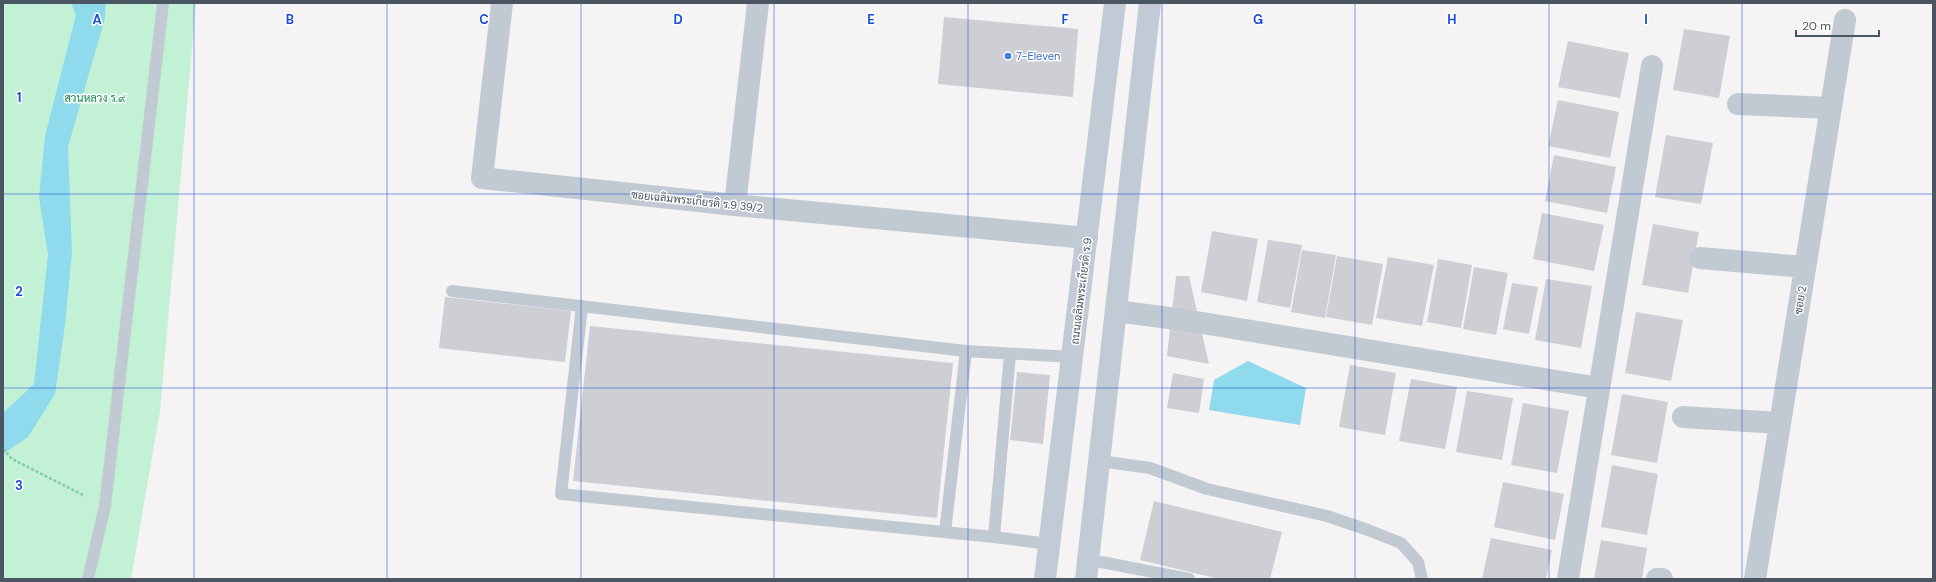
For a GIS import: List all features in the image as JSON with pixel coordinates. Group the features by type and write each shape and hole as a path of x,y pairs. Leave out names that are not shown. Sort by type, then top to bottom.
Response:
{"main road":[{"name":"ถนนเฉลิมพระเกียรติ ร.9","path":"1045,579 1114,3"},
{"path":"1086,579 1150,3"}],"street":[{"name":"ซอยเฉลิมพระเกียรติ ร.9 39/2","path":"502,3 482,178 735,205 1087,238"},
{"path":"735,205 758,3"},
{"name":"ซอย 2","path":"1755,579 1845,20"},
{"path":"1568,579 1652,66"},
{"path":"1738,104 1831,108"},
{"path":"1700,258 1805,267"},
{"path":"1116,312 1184,320 1599,388"},
{"path":"1683,417 1780,423"},
{"path":"1657,579 1662,579"}],"lane":[{"path":"88,579 105,506 163,3"},
{"path":"452,290 966,351 1072,357"},
{"path":"582,306 561,494 946,532 1049,544"},
{"path":"946,532 966,351"},
{"path":"994,537 1010,354"},
{"path":"1100,462 1150,468 1207,489 1327,516 1368,530 1401,543 1418,562 1422,579"},
{"path":"1101,562 1189,579"}],"path":[{"path":"3,449 12,459 105,506"}],"green space":[{"name":"สวนหลวง ร.๙","path":"3,3 196,3 160,411 131,579 3,579"}],"water":[{"path":"71,3 106,3 105,18 68,147 72,252 65,325 55,394 28,437 3,454 3,413 34,384 48,255 39,197 45,136 76,15"},
{"path":"1248,361 1306,388 1300,425 1209,410 1214,380"}],"building":[{"name":"7-Eleven","path":"944,17 1078,29 1073,97 938,84"},
{"path":"1684,29 1730,36 1719,98 1673,90"},
{"path":"1568,41 1629,53 1620,98 1558,87"},
{"path":"1558,100 1619,112 1610,158 1548,146"},
{"path":"1666,135 1713,143 1701,204 1655,197"},
{"path":"1554,155 1616,167 1607,213 1545,201"},
{"path":"1542,213 1604,225 1594,271 1533,259"},
{"path":"1653,224 1699,232 1688,293 1642,285"},
{"path":"1212,231 1258,239 1247,301 1201,292"},
{"path":"1268,240 1302,245 1290,308 1257,302"},
{"path":"1302,250 1336,255 1325,318 1291,312"},
{"path":"1337,256 1383,264 1372,325 1326,317"},
{"path":"1388,257 1434,265 1422,326 1376,318"},
{"path":"1438,259 1472,265 1461,328 1427,322"},
{"path":"1474,267 1508,273 1496,335 1463,329"},
{"path":"1176,276 1189,276 1209,364 1167,356"},
{"path":"1546,279 1592,286 1581,348 1535,340"},
{"path":"1512,283 1538,287 1529,334 1503,329"},
{"path":"445,297 571,311 565,362 439,348"},
{"path":"1636,312 1683,320 1671,381 1625,373"},
{"path":"590,326 953,363 937,518 573,481"},
{"path":"1350,365 1396,373 1385,435 1339,427"},
{"path":"1017,372 1050,375 1043,444 1010,440"},
{"path":"1173,373 1204,379 1199,413 1167,408"},
{"path":"1411,379 1457,387 1445,449 1399,441"},
{"path":"1467,391 1513,398 1502,460 1456,452"},
{"path":"1622,394 1668,402 1657,463 1611,455"},
{"path":"1523,403 1569,411 1557,473 1511,465"},
{"path":"1612,465 1658,474 1647,535 1601,527"},
{"path":"1503,482 1564,494 1555,540 1494,527"},
{"path":"1154,501 1282,532 1270,579 1219,579 1140,560"},
{"path":"1491,538 1552,550 1546,579 1482,579"},
{"path":"1601,540 1647,548 1642,579 1594,579"}],"place":[{"name":"7-Eleven","path":"1008,56"}]}
